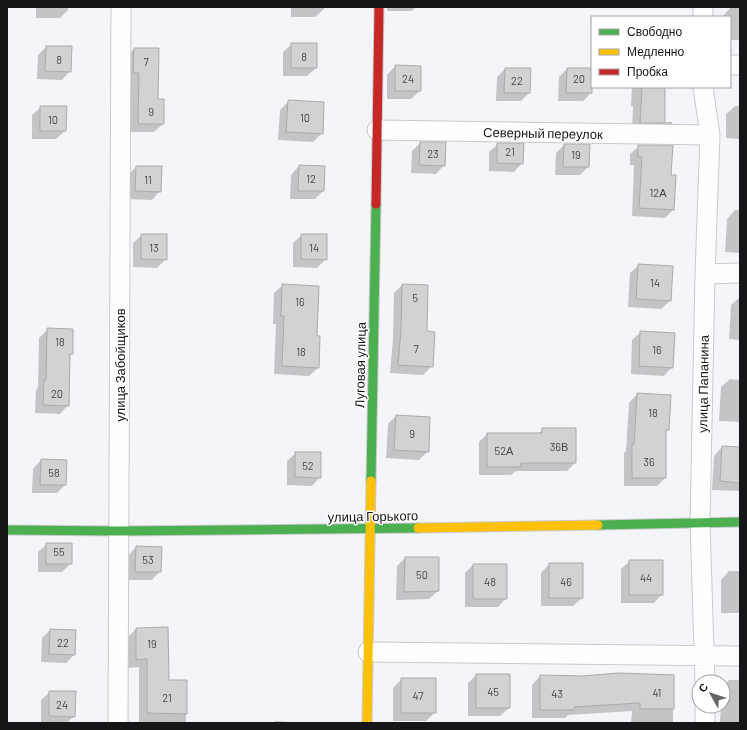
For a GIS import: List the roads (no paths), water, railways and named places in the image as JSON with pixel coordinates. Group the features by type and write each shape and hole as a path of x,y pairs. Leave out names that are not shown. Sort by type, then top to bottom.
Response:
{"street":[{"name":"улица Забойщиков","path":"118,723 121,7"},
{"name":"Луговая улица","path":"367,723 379,7"},
{"name":"улица Папанина","path":"704,88 710,135 705,274 700,523 705,674"},
{"name":"Северный переулок","path":"377,130 710,135"},
{"path":"705,274 740,273"},
{"name":"улица Горького","path":"7,530 119,531 371,529 740,522"},
{"path":"368,652 740,656"}]}
